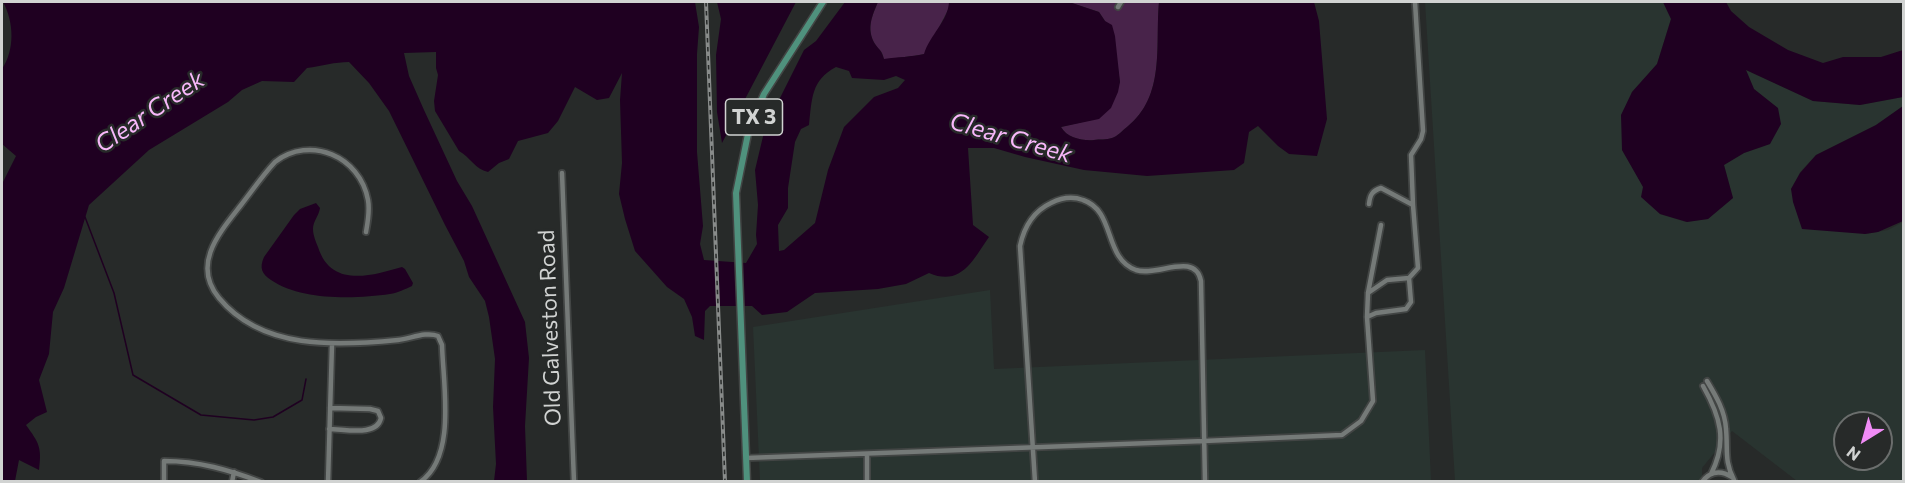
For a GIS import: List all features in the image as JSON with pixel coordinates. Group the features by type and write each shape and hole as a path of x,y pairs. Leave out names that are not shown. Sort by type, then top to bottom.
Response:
{"main road":[{"name":"TX 3","path":"747,482 736,193 749,129 764,94 823,2"}],"street":[{"path":"1368,293 1387,280 1409,278 1418,268 1411,155 1423,131 1415,2"},
{"path":"366,232 369,217 368,199 364,186 351,168 333,154 320,150 299,150 281,157 270,168 220,232 210,251 208,272 212,288 227,307 244,321 264,332 293,341 332,344 389,341 429,334 438,336 442,345 445,426 442,450 436,464 420,482"},
{"name":"Old Galveston Road","path":"562,172 574,482"},
{"path":"1369,204 1370,195 1381,188 1413,205"},
{"path":"1035,482 1020,246 1025,228 1036,213 1052,202 1070,198 1086,201 1099,210 1105,220 1116,253 1130,267 1149,272 1186,266 1193,268 1199,274 1205,482"},
{"path":"746,458 1342,435 1361,421 1373,401 1367,317 1368,293 1381,225"},
{"path":"1367,317 1376,313 1406,309 1411,302 1409,278"},
{"path":"328,482 332,344"},
{"path":"1702,482 1711,474 1718,459 1720,425 1705,383 1722,410 1726,428 1726,458 1735,481"},
{"path":"330,408 370,409 378,411 381,417 378,426 371,430 330,429"},
{"path":"867,454 867,482"},
{"path":"164,482 164,461 199,464 234,472 261,482"},
{"path":"232,482 234,472"},
{"path":"1711,474 1721,472 1735,481"},
{"path":"426,477 431,482"}],"shaded area":[{"path":"878,2 949,2 949,8 925,54 884,60 872,38 870,28"},
{"path":"1069,2 1159,2 1156,69 1148,101 1127,127 1110,139 1080,139 1067,134 1061,127 1099,118 1120,82 1105,21 1099,12"},
{"path":"1425,2 1663,2 1671,19 1657,64 1632,92 1622,150 1660,214 1686,222 1708,219 1733,198 1724,165 1744,153 1770,144 1778,109 1754,89 1746,70 1813,101 1860,105 1903,97 1903,106 1876,125 1816,155 1801,171 1791,189 1865,234 1888,230 1903,222 1903,481 1797,481 1732,431 1702,468 1702,481 1455,481"},
{"path":"990,290 994,369 1425,350 1431,481 760,481 753,327"}],"water":[{"name":"Clear Creek","path":"3,2 695,2 699,27 697,152 703,226 700,244 704,260 746,263 757,244 758,205 755,170 765,128 804,50 816,41 845,2 878,2 870,28 872,38 884,59 924,54 946,15 949,2 1069,2 1099,12 1105,21 1112,25 1115,36 1120,82 1118,92 1111,108 1099,119 1061,127 1071,136 1090,140 1116,136 1139,114 1148,100 1156,69 1159,2 1314,2 1319,21 1327,119 1317,156 1289,154 1258,126 1249,132 1244,163 1234,170 1147,176 1084,170 994,148 968,148 973,225 989,237 965,269 950,277 929,273 906,284 878,289 815,293 787,312 762,315 752,306 710,306 705,311 704,340 695,336 692,317 684,299 667,287 635,251 625,219 619,194 622,163 620,100 622,73 609,98 597,100 575,87 558,121 548,133 518,141 509,159 499,163 488,172 459,151 435,111 434,101 438,75 436,52 404,53 409,76 424,110 457,181 472,206 525,322 529,358 525,426 527,481 494,481 496,464 493,407 495,359 485,301 469,277 464,261 389,111 369,83 349,62 307,68 294,82 262,81 242,90 228,102 149,150 89,205 64,288 53,312 49,354 39,380 47,412 26,425 38,446 39,470 19,460 15,481 2,482 2,184 16,156 2,144 2,69 9,53 12,36 7,10","holes":["836,67 849,71 852,78 884,80 896,76 905,80 898,88 874,97 844,127 828,170 815,223 784,250 779,251 778,225 788,208 788,188 795,142 801,129 809,125 814,91 822,78"]},
{"path":"717,2 796,2 722,143 717,112 716,55 721,19"},
{"path":"1663,2 1726,2 1731,11 1749,27 1788,50 1823,63 1843,57 1881,57 1903,50 1903,97 1860,105 1813,101 1746,70 1754,89 1778,108 1781,124 1770,144 1744,153 1724,165 1733,198 1708,219 1687,222 1660,214 1641,197 1643,187 1622,150 1621,115 1632,92 1657,64 1671,19"},
{"path":"1903,106 1903,221 1878,232 1865,234 1802,229 1791,189 1800,173 1816,155 1876,125"},
{"path":"316,203 320,208 313,226 314,236 324,260 332,269 353,276 402,267 413,283 412,286 390,294 329,297 297,292 268,278 262,268 264,257 294,215 300,209"}],"waterway":[{"path":"85,217 114,293 133,375 201,415 254,420 273,417 302,400 306,379"}],"railway":[{"path":"706,2 725,482"}]}
